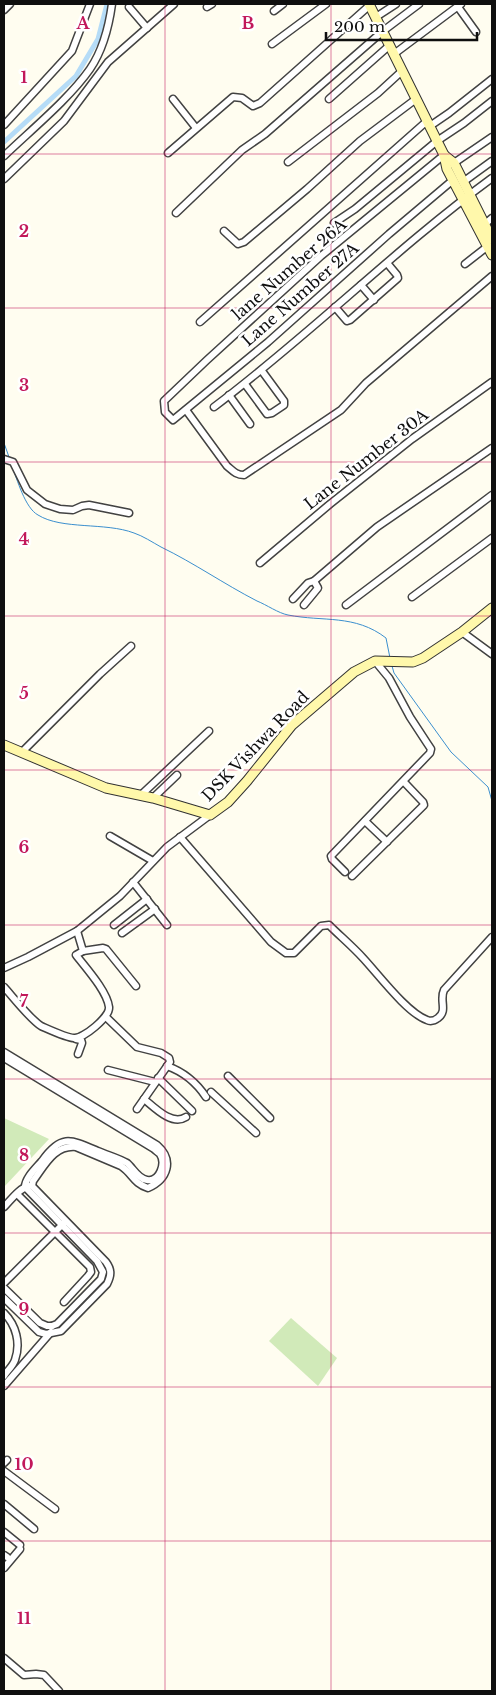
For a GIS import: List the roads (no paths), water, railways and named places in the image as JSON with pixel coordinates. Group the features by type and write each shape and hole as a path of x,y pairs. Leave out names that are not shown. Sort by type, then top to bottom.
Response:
{"street":[{"path":"4,10 10,4"},
{"path":"4,125 72,51 90,4"},
{"path":"4,156 76,86 91,68 109,27 112,4"},
{"path":"4,179 64,121 108,62 174,4"},
{"path":"274,12 283,4"},
{"path":"272,44 326,4"},
{"path":"168,153 233,97 242,98 254,106 260,104 370,4 437,140 444,155 447,169 466,197 488,221 491,247"},
{"path":"376,17 396,4"},
{"path":"176,213 242,150 265,134 383,31 419,4"},
{"path":"394,54 460,5 476,32"},
{"path":"129,7 147,28"},
{"path":"329,99 390,45"},
{"path":"288,162 378,93 402,71"},
{"path":"200,322 428,124 449,113 492,79"},
{"path":"173,99 196,128"},
{"path":"224,231 238,244 244,242 360,141 416,99"},
{"path":"334,223 354,209 437,140 464,123 492,101"},
{"path":"454,164 492,137"},
{"path":"444,155 454,164 464,182 466,197 491,247"},
{"name":"lane Number 26A","path":"165,412 164,401 207,360 321,256 444,155"},
{"path":"464,182 492,161"},
{"path":"214,407 262,371 421,232 492,178"},
{"name":"Lane Number 27A","path":"165,412 173,420 186,410 268,342 389,234 453,180"},
{"path":"465,264 491,247"},
{"path":"335,308 349,321 374,300 398,276 387,263"},
{"path":"186,410 227,466 234,473 244,475 341,410 366,383 492,276"},
{"path":"361,285 374,300"},
{"path":"245,384 267,414 272,413 284,404 284,400 262,371"},
{"name":"Lane Number 30A","path":"260,563 418,434 492,382"},
{"path":"230,395 250,424"},
{"path":"293,599 308,583 314,581 377,527 492,448"},
{"path":"8,460 27,490 45,504 66,510 73,510 88,505 129,513"},
{"path":"346,605 492,495"},
{"path":"412,597 492,538"},
{"path":"304,605 318,588 314,581"},
{"path":"378,661 413,662 423,658 462,632 492,608"},
{"path":"462,632 492,654"},
{"path":"22,752 130,646"},
{"path":"345,872 331,856 404,782 429,755 431,750 378,661"},
{"name":"DSK Vishwa Road","path":"4,968 39,952 77,931 120,896 153,860 180,837 228,802 303,714 354,672 378,661"},
{"path":"141,795 209,731"},
{"path":"4,745 106,788 141,795 210,815"},
{"path":"152,798 177,775"},
{"path":"352,876 424,804 404,782"},
{"path":"365,821 386,842"},
{"path":"110,836 153,860"},
{"path":"180,837 271,942 286,953 294,953 321,926 329,925 361,956 400,1000 426,1020 433,1020 440,1016 444,1008 441,998 444,990 492,937"},
{"path":"133,882 167,925"},
{"path":"114,925 147,899"},
{"path":"122,933 155,909"},
{"path":"77,931 83,951"},
{"path":"4,987 42,1026 70,1038 80,1037 106,1017 109,1007 104,993 76,955 83,951 106,949 136,986"},
{"path":"106,1017 137,1047 160,1053 169,1058 170,1062 137,1109"},
{"path":"78,1054 82,1043 80,1037"},
{"path":"4,1052 160,1154 162,1168 152,1180 146,1180 123,1161 78,1142 68,1141 54,1146 29,1183"},
{"path":"4,1058 59,1088 157,1145 164,1151 167,1170 161,1179 148,1188"},
{"path":"167,1066 180,1071 198,1086 206,1097"},
{"path":"108,1070 157,1080 192,1111"},
{"path":"228,1076 270,1118"},
{"path":"212,1092 256,1134"},
{"path":"144,1099 159,1112 176,1120 186,1117"},
{"path":"4,1207 29,1183 57,1151 68,1146 121,1166 139,1185 148,1188"},
{"path":"146,1180 148,1188"},
{"path":"4,1288 40,1324 52,1326 57,1324 101,1279 102,1272 98,1261 29,1183"},
{"path":"17,1194 90,1267 91,1272 64,1302"},
{"path":"4,1283 64,1223"},
{"path":"4,1298 39,1332 51,1334 61,1331 108,1284 111,1272 106,1262 64,1223"},
{"path":"4,1313 12,1323 18,1340 15,1362 4,1376"},
{"path":"4,1386 51,1334 52,1326"},
{"path":"4,1471 55,1509"},
{"path":"4,1504 34,1529"},
{"path":"4,1532 20,1547 4,1568"},
{"path":"4,1658 24,1675 44,1675 59,1691"}],"waterway":[{"path":"4,142 76,76 98,39 107,4"},
{"path":"4,443 9,457"},
{"path":"12,466 25,500 38,515 59,523 110,528 137,534 284,614 338,620 363,625 386,638 390,658"},
{"path":"392,666 394,673 451,752 488,787 492,801"}]}
